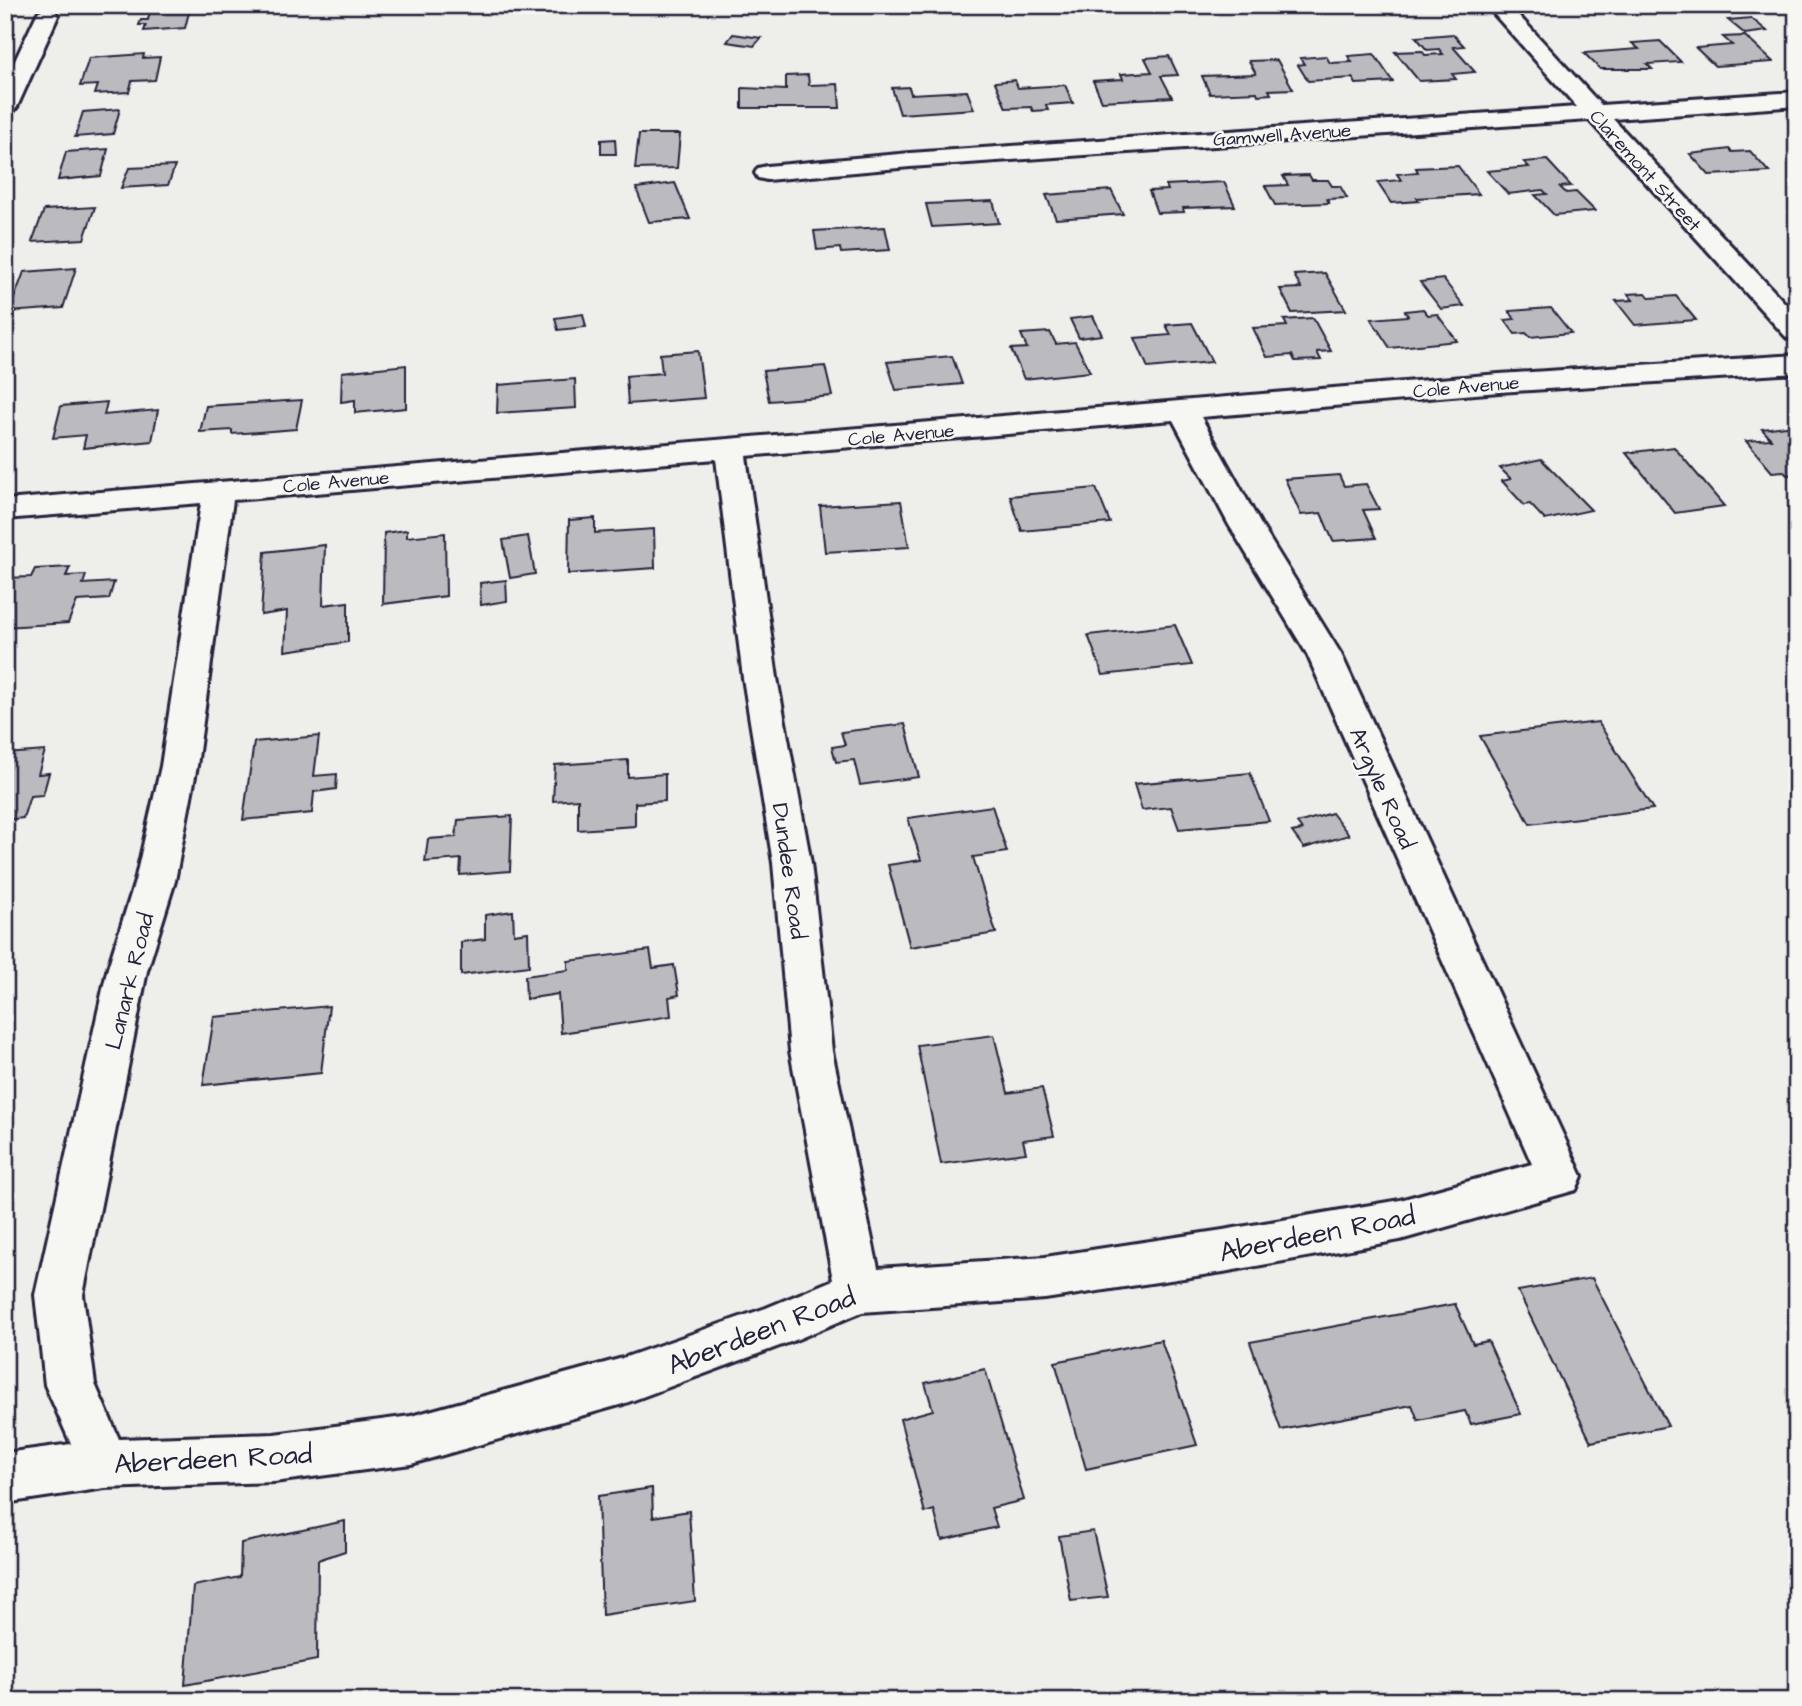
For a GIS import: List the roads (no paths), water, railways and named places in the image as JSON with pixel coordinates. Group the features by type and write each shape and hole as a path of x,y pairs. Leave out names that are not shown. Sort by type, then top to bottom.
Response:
{"street":[{"name":"Claremont Street","path":"1497,5 1717,248 1797,332"},
{"path":"5,107 47,16"},
{"name":"Gamwell Avenue","path":"767,173 910,160 1797,99"},
{"name":"Cole Avenue","path":"5,510 1499,383 1797,363"},
{"name":"Argyle Road","path":"1183,411 1245,525 1324,654 1560,1176"},
{"name":"Dundee Road","path":"730,449 760,678 792,863 811,1051 859,1291"},
{"name":"Lanark Road","path":"105,1464 70,1385 59,1295 127,971 155,881 179,766 219,490"},
{"name":"Aberdeen Road","path":"5,1478 105,1464 274,1458 411,1440 623,1381 776,1326 859,1291 1045,1278 1223,1251 1400,1220 1560,1176"}]}
